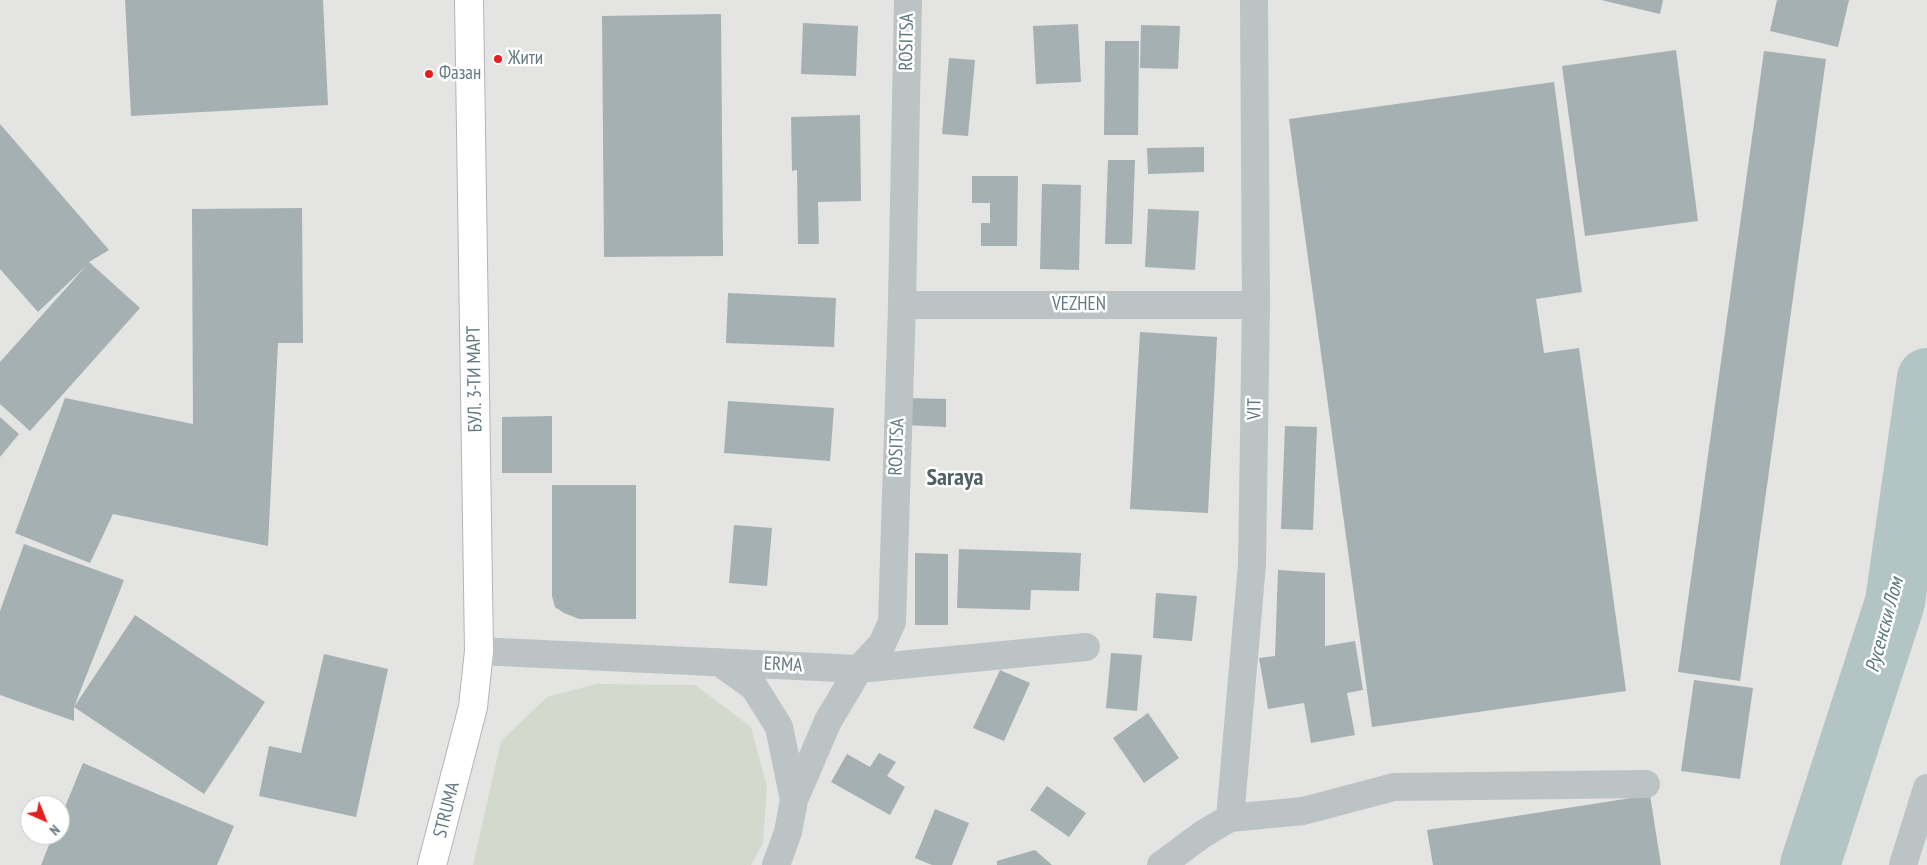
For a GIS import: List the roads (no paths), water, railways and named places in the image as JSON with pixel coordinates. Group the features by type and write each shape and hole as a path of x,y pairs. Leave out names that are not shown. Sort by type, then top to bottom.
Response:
{"main road":[{"name":"БУЛ. 3-ТИ МАРТ","path":"461,755 473,707 479,650 469,0"},
{"name":"STRUMA","path":"432,865 461,755"}],"street":[{"name":"ROSITSA","path":"776,865 788,832 794,800 828,721 860,669 882,644 892,622 902,305 908,0"},
{"name":"VIT","path":"1230,818 1252,564 1256,305 1254,0"},
{"name":"VEZHEN","path":"902,305 1256,305"},
{"name":"ERMA","path":"479,650 860,669 1086,648"},
{"path":"719,662 754,687 779,727 794,800"},
{"path":"1161,865 1203,834 1230,818 1303,811 1394,787 1646,784"},
{"path":"1902,865 1927,788"}],"waterway":[{"name":"Русенски Лом","path":"1810,865 1895,602 1927,378"}],"place":[{"name":"Жити","path":"498,59"},
{"name":"Фазан","path":"429,74"}],"district":[{"name":"Saraya","path":"955,478"}]}
